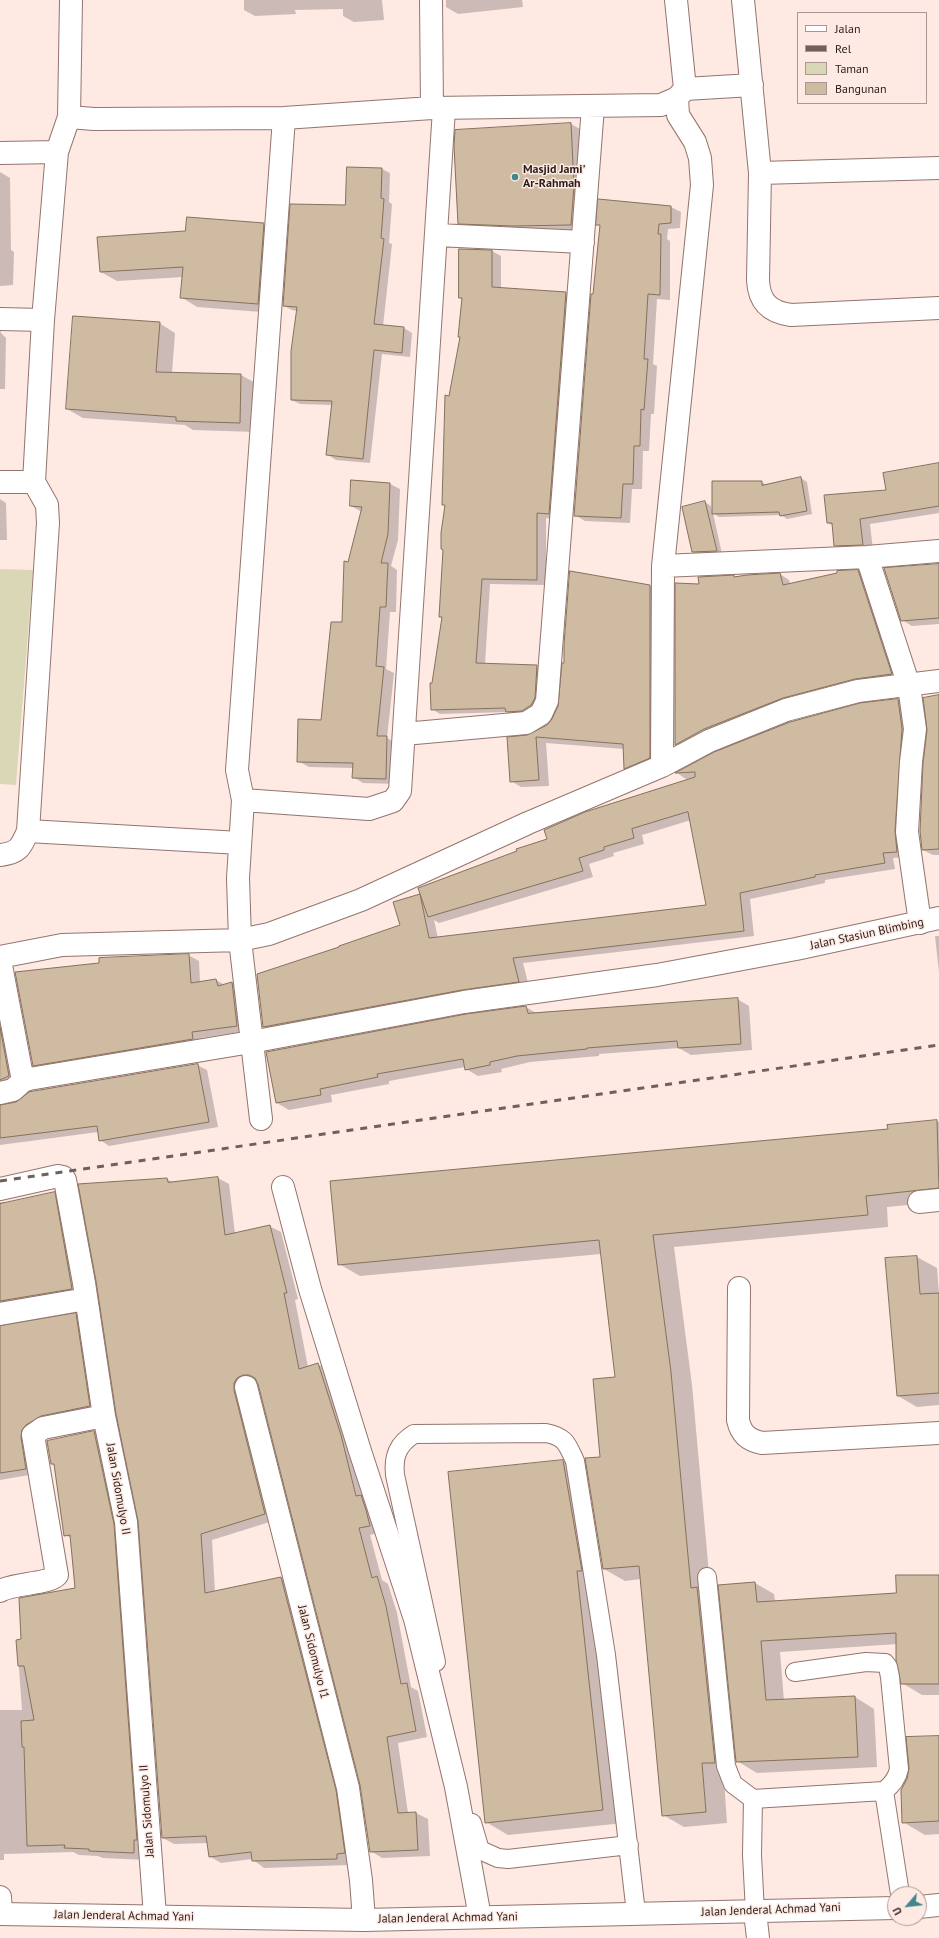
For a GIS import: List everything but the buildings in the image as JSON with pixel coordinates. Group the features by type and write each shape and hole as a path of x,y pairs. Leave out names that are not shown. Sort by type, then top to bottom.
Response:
{"street":[{"path":"0,855 16,851 21,846 28,831 48,523 47,505 34,482 42,320 57,152 69,117 71,0"},
{"path":"242,800 369,809 388,804 397,797 400,791 437,235 438,108 431,0"},
{"path":"662,766 664,566 702,185 700,158 695,142 678,115 681,93 676,0"},
{"path":"743,0 760,173 758,286 763,300 772,310 791,315 939,308"},
{"path":"69,117 94,119 284,118 438,108 661,105 681,93 752,85"},
{"path":"404,734 526,723 541,714 547,701 593,107"},
{"path":"261,1119 240,940 238,878 242,800 237,770 284,118"},
{"path":"0,153 57,152"},
{"path":"760,173 939,168"},
{"path":"437,235 583,242"},
{"path":"0,319 42,320"},
{"path":"0,482 34,482"},
{"path":"664,566 867,557 939,551"},
{"path":"867,557 909,686 915,729 906,832 930,920"},
{"path":"0,1093 13,1090 23,1081 0,958 62,945 240,940 269,934 361,900 528,823 662,766 709,741 786,710 858,690 909,686 939,681"},
{"path":"28,831 240,843"},
{"name":"Jalan Stasiun Blimbing","path":"23,1081 251,1042 464,1002 657,975 796,949 930,920"},
{"name":"Jalan Sidomulyo II","path":"0,1188 58,1176 63,1177 86,1299 104,1416 126,1522 155,1916"},
{"path":"283,1187 310,1289 360,1451 415,1619 456,1786 480,1917"},
{"path":"739,1288 738,1420 740,1430 747,1437 753,1441 762,1442 939,1433"},
{"path":"0,1314 86,1299"},
{"name":"Jalan Sidomulyo I1","path":"246,1387 348,1788 361,1880 364,1920"},
{"path":"0,1591 8,1587 50,1579 57,1575 33,1435 43,1428 104,1416"},
{"path":"927,1907 939,1906"},
{"name":"Jalan Jenderal Achmad Yani","path":"0,1908 155,1916 364,1920 636,1913 755,1912 825,1908 887,1908"},
{"path":"755,1912 758,1938"}],"lane":[{"path":"629,1845 508,1859 492,1856 480,1850 477,1844 395,1475 394,1465 397,1450 404,1440 414,1434 546,1433 559,1435 568,1445 574,1461 606,1655 629,1845 636,1913"},
{"path":"707,1577 726,1766 733,1784 753,1800 884,1791 894,1781 899,1769 888,1667 884,1663 866,1662 795,1672"},
{"path":"884,1791 899,1886"},
{"path":"753,1800 752,1855 755,1912"}],"green space":[{"path":"0,569 33,570 16,785 0,784"}],"railway":[{"path":"0,1181 939,1045"}],"place":[{"name":"Masjid Jami' Ar-Rahmah","path":"515,177"}]}
